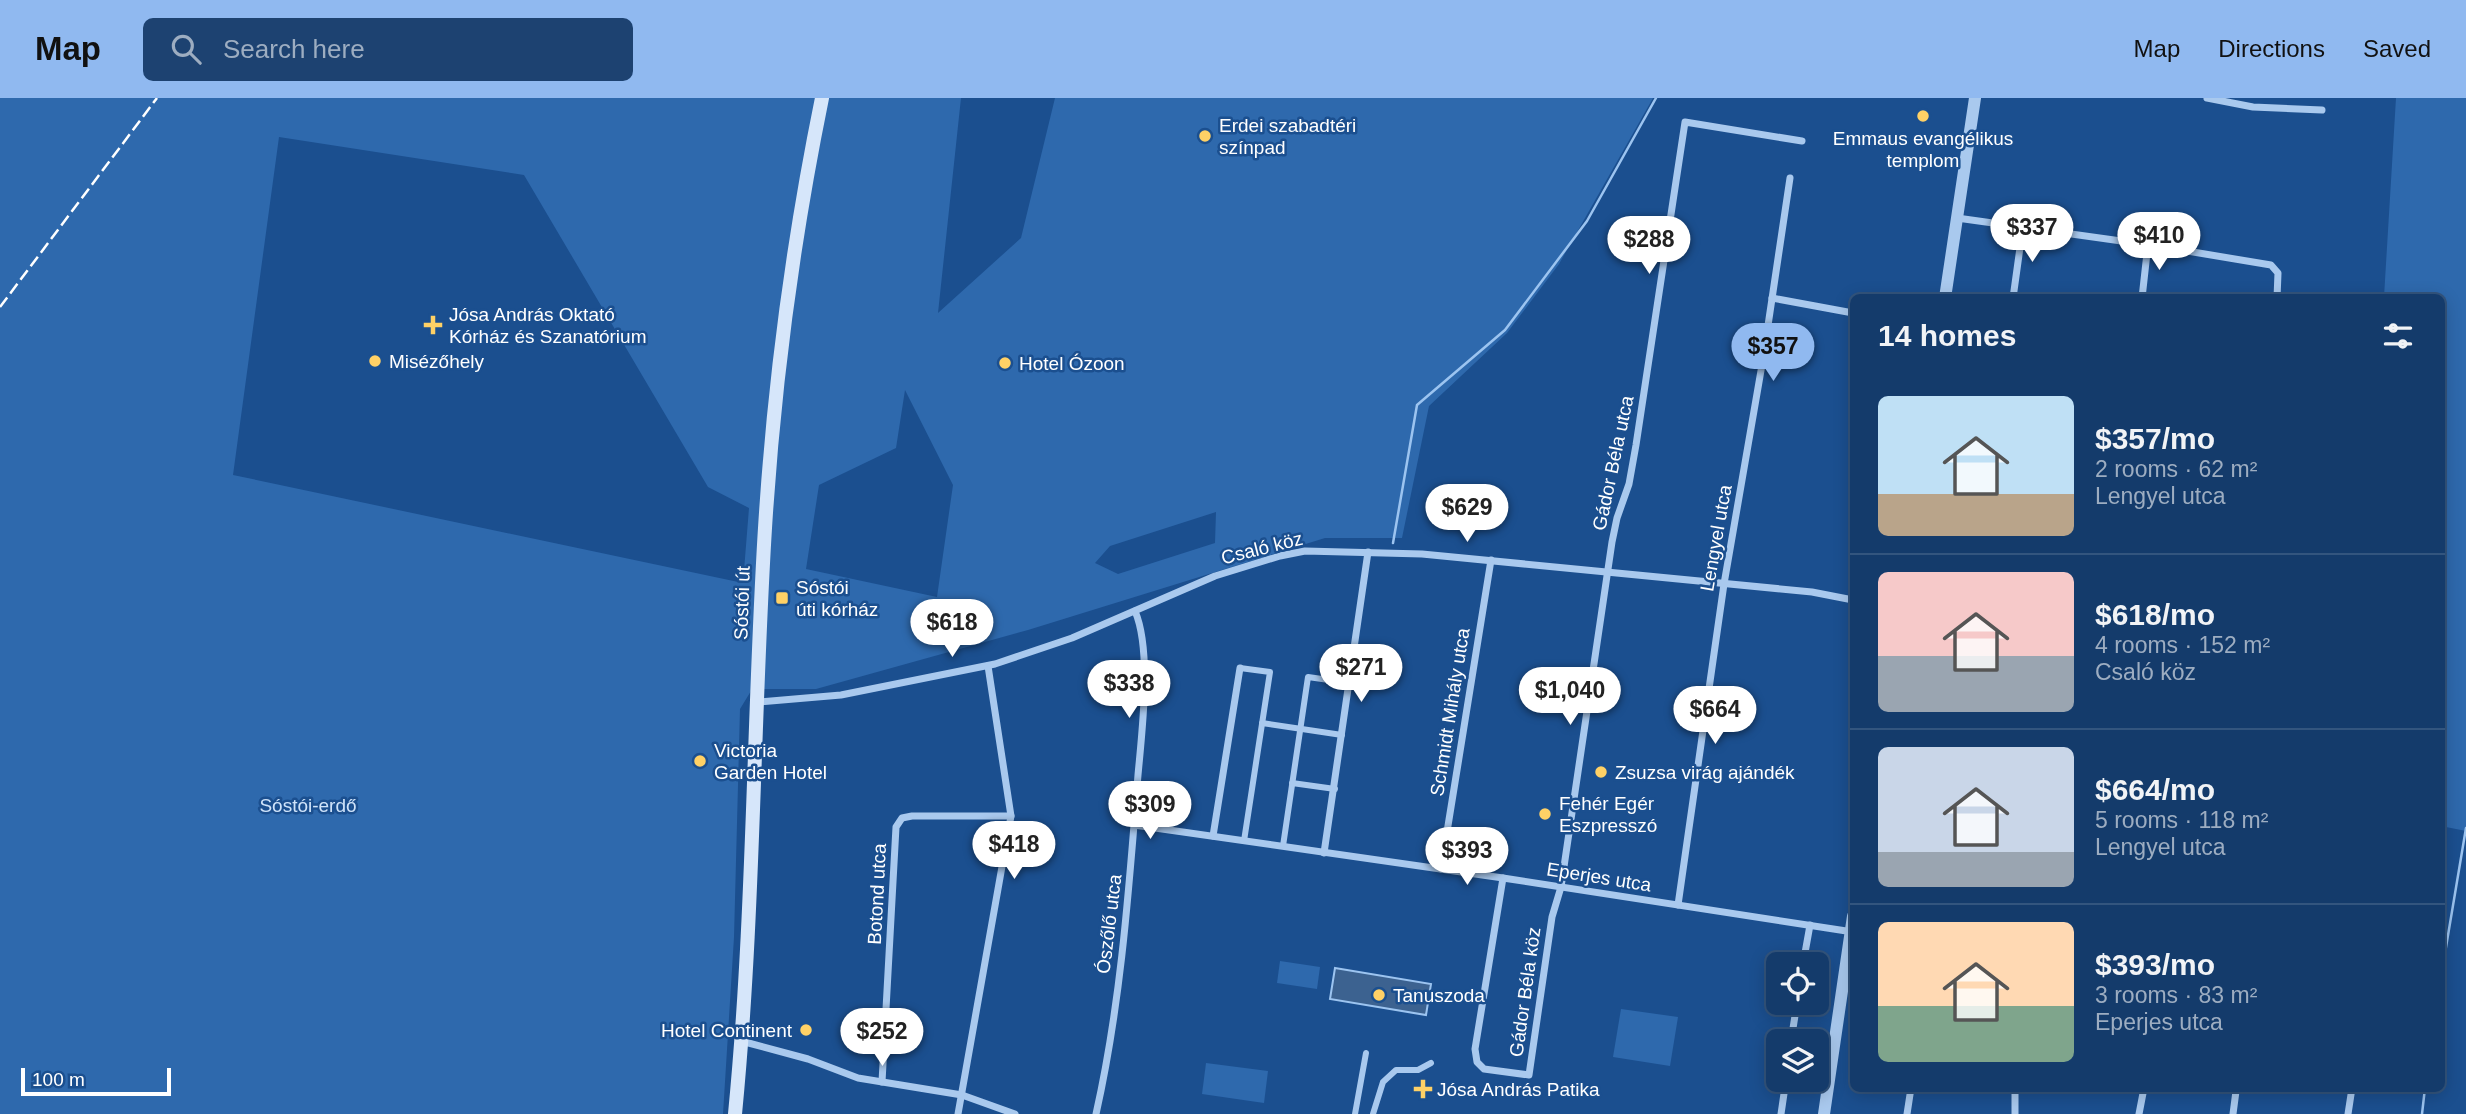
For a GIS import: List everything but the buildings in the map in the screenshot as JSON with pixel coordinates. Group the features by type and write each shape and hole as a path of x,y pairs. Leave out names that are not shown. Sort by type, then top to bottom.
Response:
{"main road":[{"name":"Sóstói út","path":"735,1114 741,1041 765,527 775,406 794,249 822,98"}],"street":[{"path":"1946,294 1975,98"},
{"path":"2207,98 2253,107 2322,110"},
{"path":"2253,107 2254,98"},
{"name":"Gádor Béla utca","path":"1560,887 1608,570 1617,517 1629,484 1636,445 1685,122 1802,141"},
{"name":"Lengyel utca","path":"1678,905 1724,584 1790,178"},
{"path":"1957,218 2148,244 2271,265 2278,272 2277,294"},
{"path":"2014,294 2023,226"},
{"path":"2142,294 2148,244"},
{"path":"1772,298 1850,312"},
{"name":"Csaló köz","path":"758,702 841,695 988,666 1072,638 1215,576 1306,551 1491,560 1835,595 1850,594"},
{"path":"1324,853 1368,552"},
{"name":"Schmidt Mihály utca","path":"1441,869 1491,560"},
{"name":"Csaló köz","path":"1835,595 1850,599"},
{"name":"Ószőlő utca","path":"1096,1114 1115,1007 1129,904 1144,702 1142,634 1135,611"},
{"path":"958,1114 1011,816 988,666"},
{"path":"1213,836 1241,668 1270,672 1244,841"},
{"path":"1283,846 1308,677 1350,683"},
{"path":"1262,723 1342,735"},
{"path":"1292,783 1335,789"},
{"name":"Botond utca","path":"882,1082 896,827 902,818 912,816 1011,816"},
{"name":"Eperjes utca","path":"1135,825 1850,932"},
{"name":"Gádor Béla köz","path":"1503,878 1475,1049 1477,1062 1484,1069 1529,1075 1552,917 1560,887"},
{"path":"1805,952 1810,925"},
{"path":"1825,1114 1850,945"},
{"path":"741,1041 808,1059 858,1078 962,1095 1016,1114"},
{"path":"1355,1114 1366,1053"},
{"path":"1373,1114 1383,1082 1389,1076 1396,1070 1418,1070 1430,1063"},
{"path":"1781,1114 1784,1092"},
{"path":"1907,1114 1910,1092"},
{"path":"2015,1092 2015,1114"},
{"path":"2139,1114 2143,1092"},
{"path":"2233,1114 2236,1092"},
{"path":"2348,1114 2351,1092"}],"green space":[{"name":"Sóstói-erdő","path":"0,98 961,98 938,313 1021,238 1055,98 1653,98 1559,264 1507,333 1429,406 1402,538 1325,538 1028,630 816,689 751,691 740,709 734,937 723,1114 0,1114","holes":["279,137 524,175 708,487 749,508 743,583 233,475","905,390 953,485 937,597 806,569 819,485 896,448","1216,512 1215,543 1118,574 1095,563 1110,546"]},
{"path":"2396,98 2466,98 2466,831 2445,827 2445,294 2384,294"},
{"path":"1280,961 1320,967 1317,989 1277,983"},
{"path":"1621,1009 1678,1017 1670,1066 1613,1057"},
{"path":"1206,1063 1268,1071 1264,1103 1202,1094"}],"shaded area":[{"path":"1335,968 1431,984 1426,1015 1330,999"}],"waterway":[{"path":"1393,543 1417,405 1505,330 1587,221 1656,98"},
{"path":"2445,953 2466,828"},
{"path":"2422,1114 2425,1092"}],"railway":[{"path":"0,307 157,98"}],"place":[{"name":"Emmaus evangélikus templom","path":"1923,116"},
{"name":"Erdei szabadtéri színpad","path":"1205,136"},
{"name":"Jósa András Oktató Kórház és Szanatórium","path":"433,325"},
{"name":"Misézőhely","path":"375,361"},
{"name":"Hotel Ózoon","path":"1005,363"},
{"name":"Sóstói úti kórház","path":"782,598"},
{"name":"Victoria Garden Hotel","path":"700,761"},
{"name":"Zsuzsa virág ajándék","path":"1601,772"},
{"name":"Fehér Egér Eszpresszó","path":"1545,814"},
{"name":"Tanuszoda","path":"1379,995"},
{"name":"Hotel Continent","path":"806,1030"},
{"name":"Jósa András Patika","path":"1423,1089"}]}
